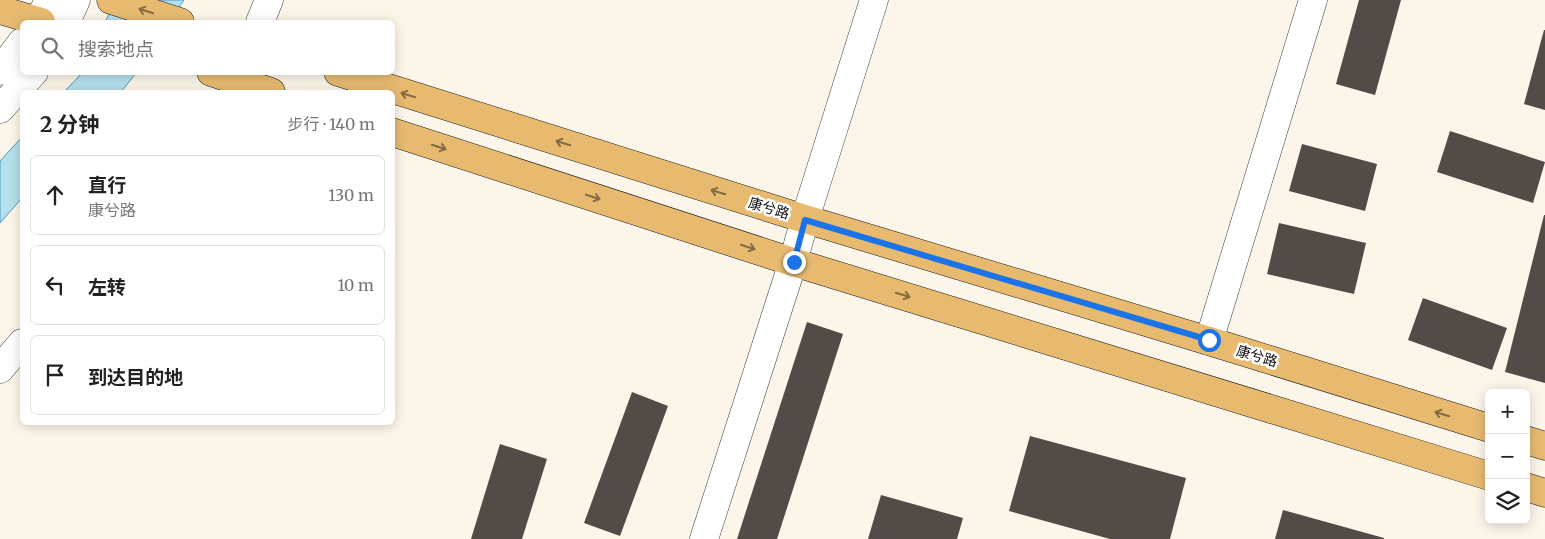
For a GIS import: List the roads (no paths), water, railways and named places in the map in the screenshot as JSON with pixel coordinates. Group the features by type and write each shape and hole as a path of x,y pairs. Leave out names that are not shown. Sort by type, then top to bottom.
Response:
{"main road":[{"path":"111,0 174,20"},
{"path":"0,10 32,20"},
{"name":"康兮路","path":"347,75 395,90"},
{"path":"224,79 264,90"},
{"name":"康兮路","path":"395,90 805,220 1209,340 1485,427"},
{"path":"395,133 794,262 1485,475"},
{"path":"1530,441 1545,446"},
{"path":"1530,488 1545,493"}],"street":[{"path":"67,20 76,0"},
{"path":"261,20 269,0"},
{"path":"704,539 794,262 805,220 874,0"},
{"path":"1209,340 1313,0"},
{"path":"0,71 20,45"},
{"path":"0,109 31,75"},
{"path":"0,370 20,345"}],"water":[{"path":"116,0 184,0 170,20 106,20"},
{"path":"80,75 134,75 123,90 66,90"},
{"path":"20,139 20,200 0,223 0,161"}]}
